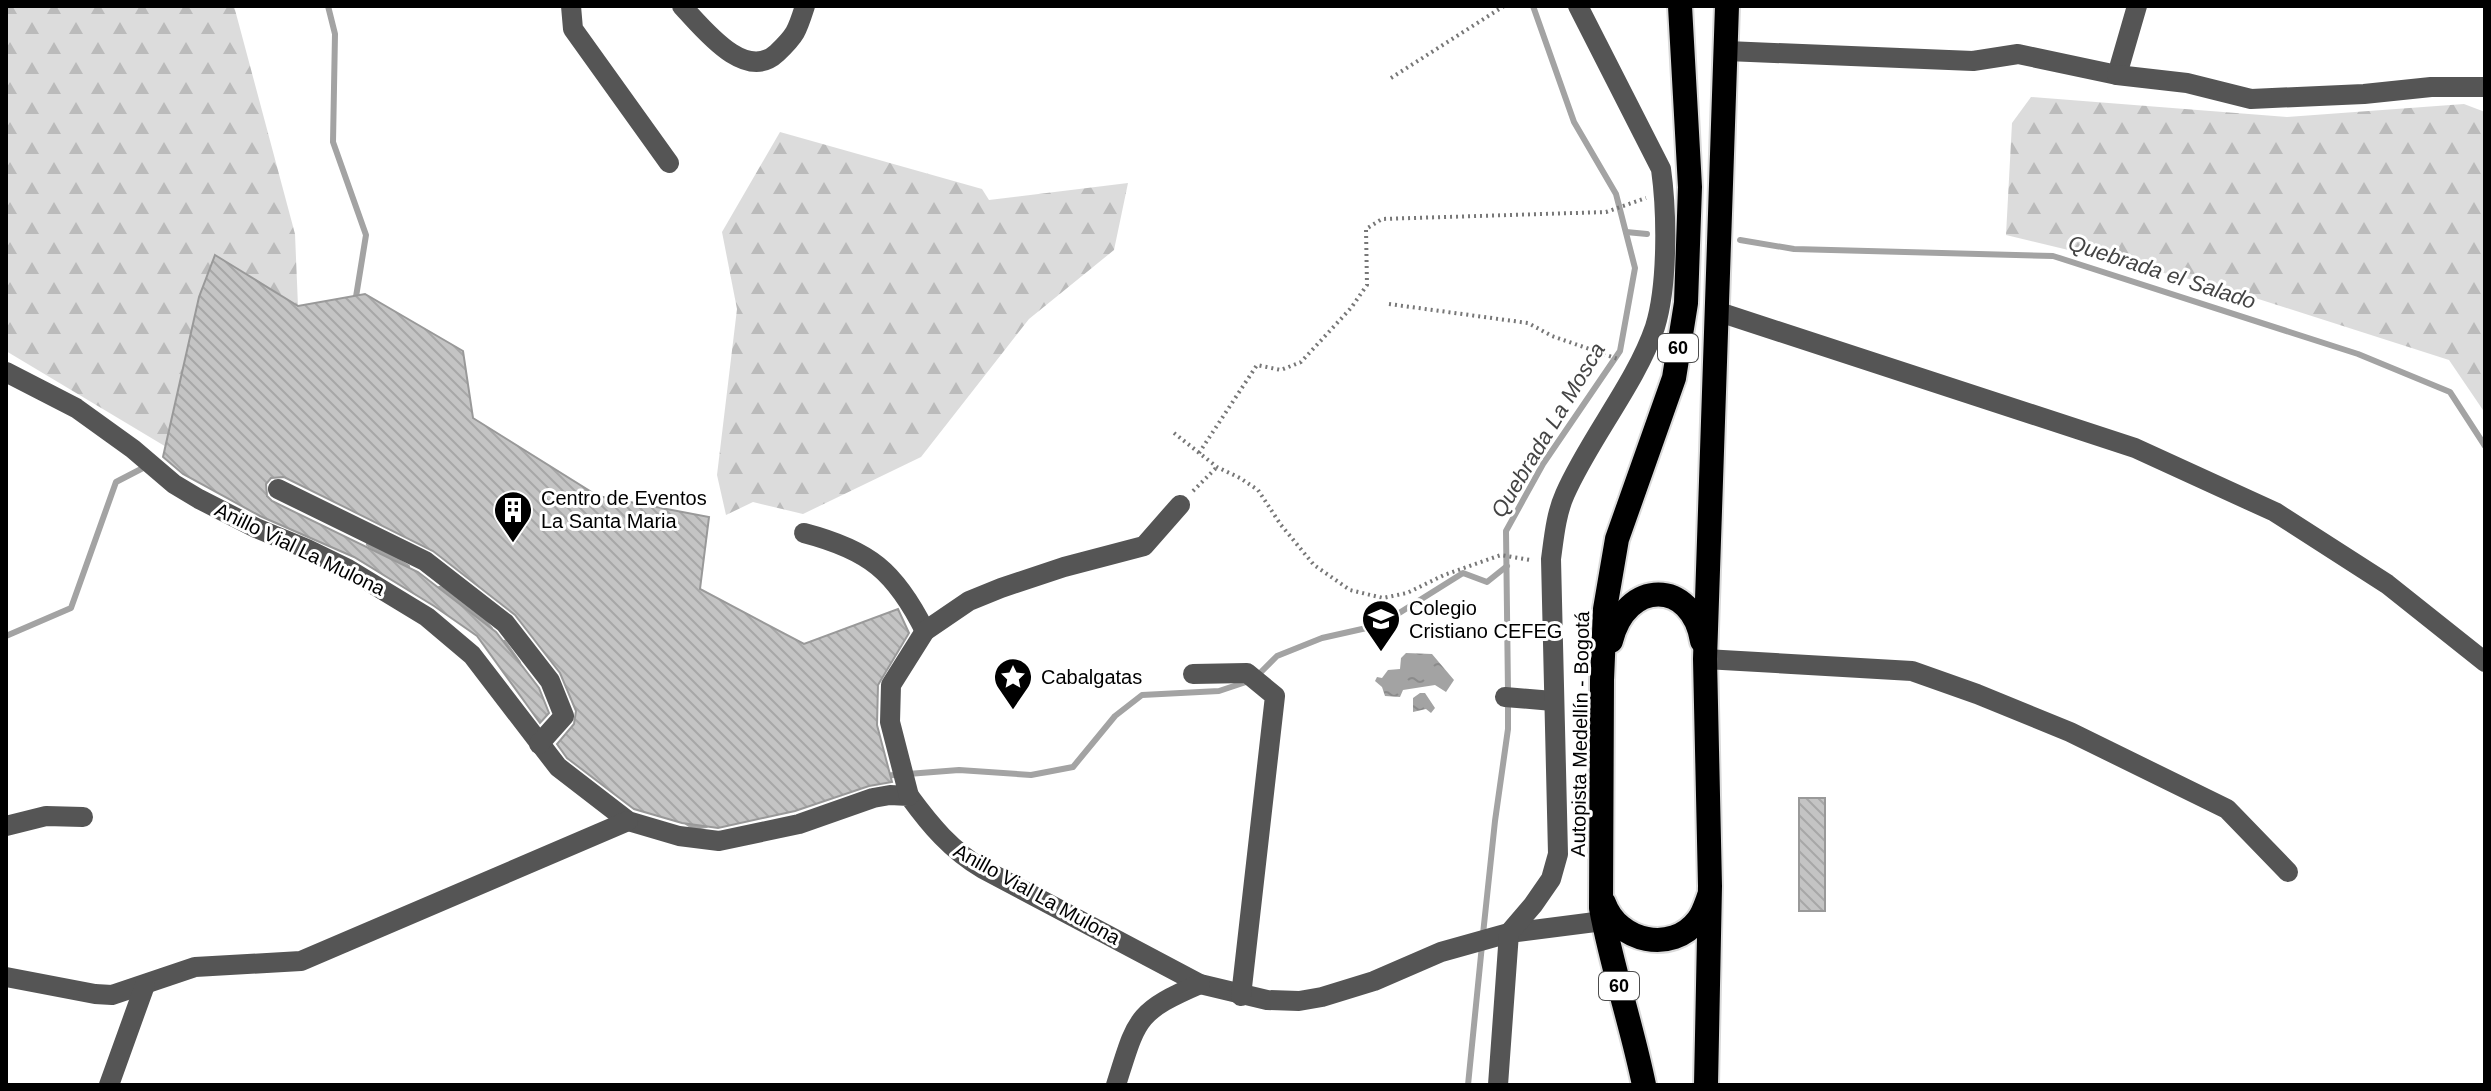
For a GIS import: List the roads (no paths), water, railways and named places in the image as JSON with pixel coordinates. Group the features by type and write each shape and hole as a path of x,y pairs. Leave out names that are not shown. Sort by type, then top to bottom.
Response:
{"highway":[{"name":"Autopista Medellín - Bogotá","path":"1644,1085 1603,921 1602,680 1605,609 1617,539 1674,378 1686,303 1690,187 1680,6"},
{"name":"60","path":"1706,1085 1710,886 1705,659 1727,6"},
{"path":"1602,680 1616,620 1625,608 1643,597 1667,596 1682,602 1695,616 1705,659"},
{"path":"1601,885 1605,907 1618,926 1637,938 1660,941 1682,934 1699,919 1710,886"}],"street":[{"path":"571,6 573,29 669,163"},
{"path":"682,6 728,52 751,63 769,60 796,35 805,6"},
{"path":"1498,1085 1500,936 1533,905 1551,879 1558,854 1545,700 1551,559 1556,523 1564,495 1646,348 1659,311 1662,286 1665,196 1661,169 1578,6"},
{"path":"2117,75 2137,6"},
{"path":"1727,51 1973,61 2018,54 2117,75 2187,83 2251,99 2364,94 2431,87 2485,87"},
{"path":"1716,311 2135,448 2275,512 2387,584 2485,662"},
{"name":"Anillo Vial La Mulona","path":"6,372 76,408 133,449 174,484 199,499 348,569 427,617 472,655 539,744 571,778 628,821 679,836 719,841 799,824 873,798 908,792 933,830 967,860 1200,984 1241,996 1299,1001 1322,997 1374,981 1441,952 1500,936 1603,921"},
{"path":"278,489 425,561 505,623 550,681 564,716 539,744"},
{"path":"908,792 890,722 891,685 925,631 969,601 1001,588 1144,546 1180,505"},
{"path":"804,533 858,552 892,576 911,603 925,631"},
{"path":"1705,659 1912,671 1977,694 2070,732 2227,809 2288,872"},
{"path":"1193,674 1247,673 1275,696 1241,996"},
{"path":"1505,697 1545,700"},
{"path":"6,826 46,816 83,817"},
{"path":"6,977 112,995 195,967 301,961 628,821"},
{"path":"1116,1085 1134,1029 1146,1013 1168,997 1200,984"},
{"path":"109,1085 145,985"}],"water":[{"path":"1406,653 1432,654 1454,680 1446,692 1435,685 1403,690 1400,697 1385,696 1382,687 1375,681 1388,670 1400,669 1401,658"},
{"path":"1425,693 1435,708 1431,713 1426,709 1413,712 1413,698"}],"waterway":[{"path":"328,6 335,34 333,142 366,235 355,303"},
{"name":"Quebrada La Mosca","path":"1508,692 1506,531 1543,464 1620,351 1635,268 1616,194 1574,122 1533,6"},
{"name":"Quebrada el Salado","path":"1626,232 1647,234"},
{"name":"Quebrada el Salado","path":"1740,240 1794,249 2053,256 2358,354 2450,392 2485,446"},
{"path":"6,636 71,608 116,482 143,468"},
{"path":"369,544 407,567"},
{"path":"1258,675 1277,656 1322,638 1380,625 1463,573 1487,582 1507,566"},
{"path":"440,589 479,617 490,629"},
{"path":"504,643 518,663"},
{"path":"882,776 959,770 1031,775 1073,767 1115,716 1142,695 1219,691 1249,681"},
{"name":"Quebrada La Mosca","path":"1483,934 1508,729 1508,703"},
{"path":"684,820 694,827 706,825"},
{"name":"Quebrada La Mosca","path":"1468,1085 1482,945"}],"place":[{"name":"Centro de Eventos La Santa Maria","path":"513,544"},
{"name":"Colegio Cristiano CEFEG","path":"1381,653"},
{"name":"Cabalgatas","path":"1013,711"}]}
